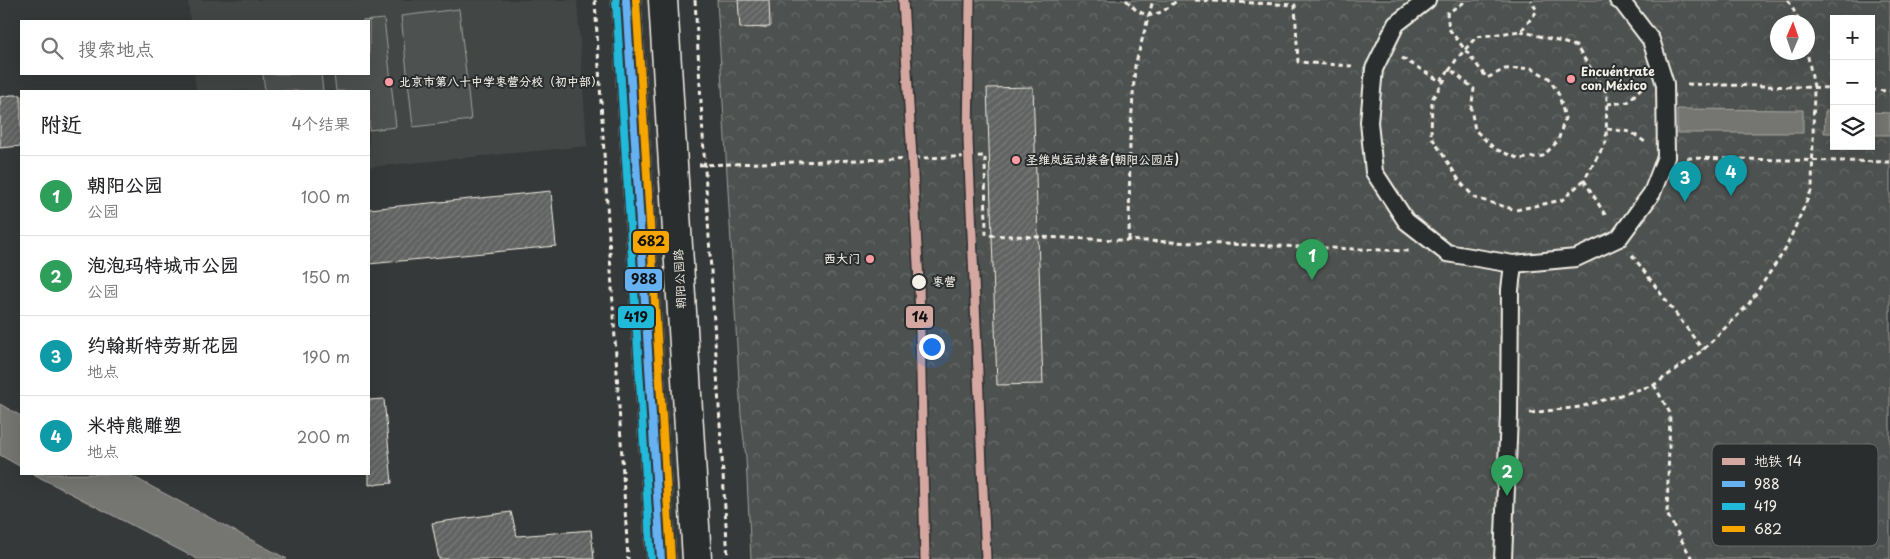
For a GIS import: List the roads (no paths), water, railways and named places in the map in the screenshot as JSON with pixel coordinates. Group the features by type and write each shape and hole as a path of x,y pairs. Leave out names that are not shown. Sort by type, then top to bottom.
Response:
{"main road":[{"path":"626,0 661,559"},
{"name":"朝阳公园路","path":"663,0 697,559"}],"lane":[{"path":"1427,0 1396,24 1374,69 1369,122 1374,172 1406,221 1447,252 1513,264 1576,258 1619,238 1652,193 1666,157 1665,84 1650,40 1622,2 1618,0"},
{"path":"1503,559 1509,416 1510,290 1513,264"}],"metro line":[{"name":"14","path":"903,0 919,282 925,559"},
{"name":"14","path":"970,0 968,140 986,559"}],"place":[{"name":"Encuéntrate con México","path":"1571,79"},
{"name":"北京市第八十中学枣营分校（初中部）","path":"389,82"},
{"name":"圣维岚运动装备(朝阳公园店)","path":"1016,160"},
{"name":"米特熊雕塑","path":"1731,196"},
{"name":"约翰斯特劳斯花园","path":"1685,202"},
{"name":"西大门","path":"870,259"},
{"name":"朝阳公园","path":"1312,280"},
{"name":"枣营","path":"919,282"},
{"name":"泡泡玛特城市公园","path":"1507,496"}]}
